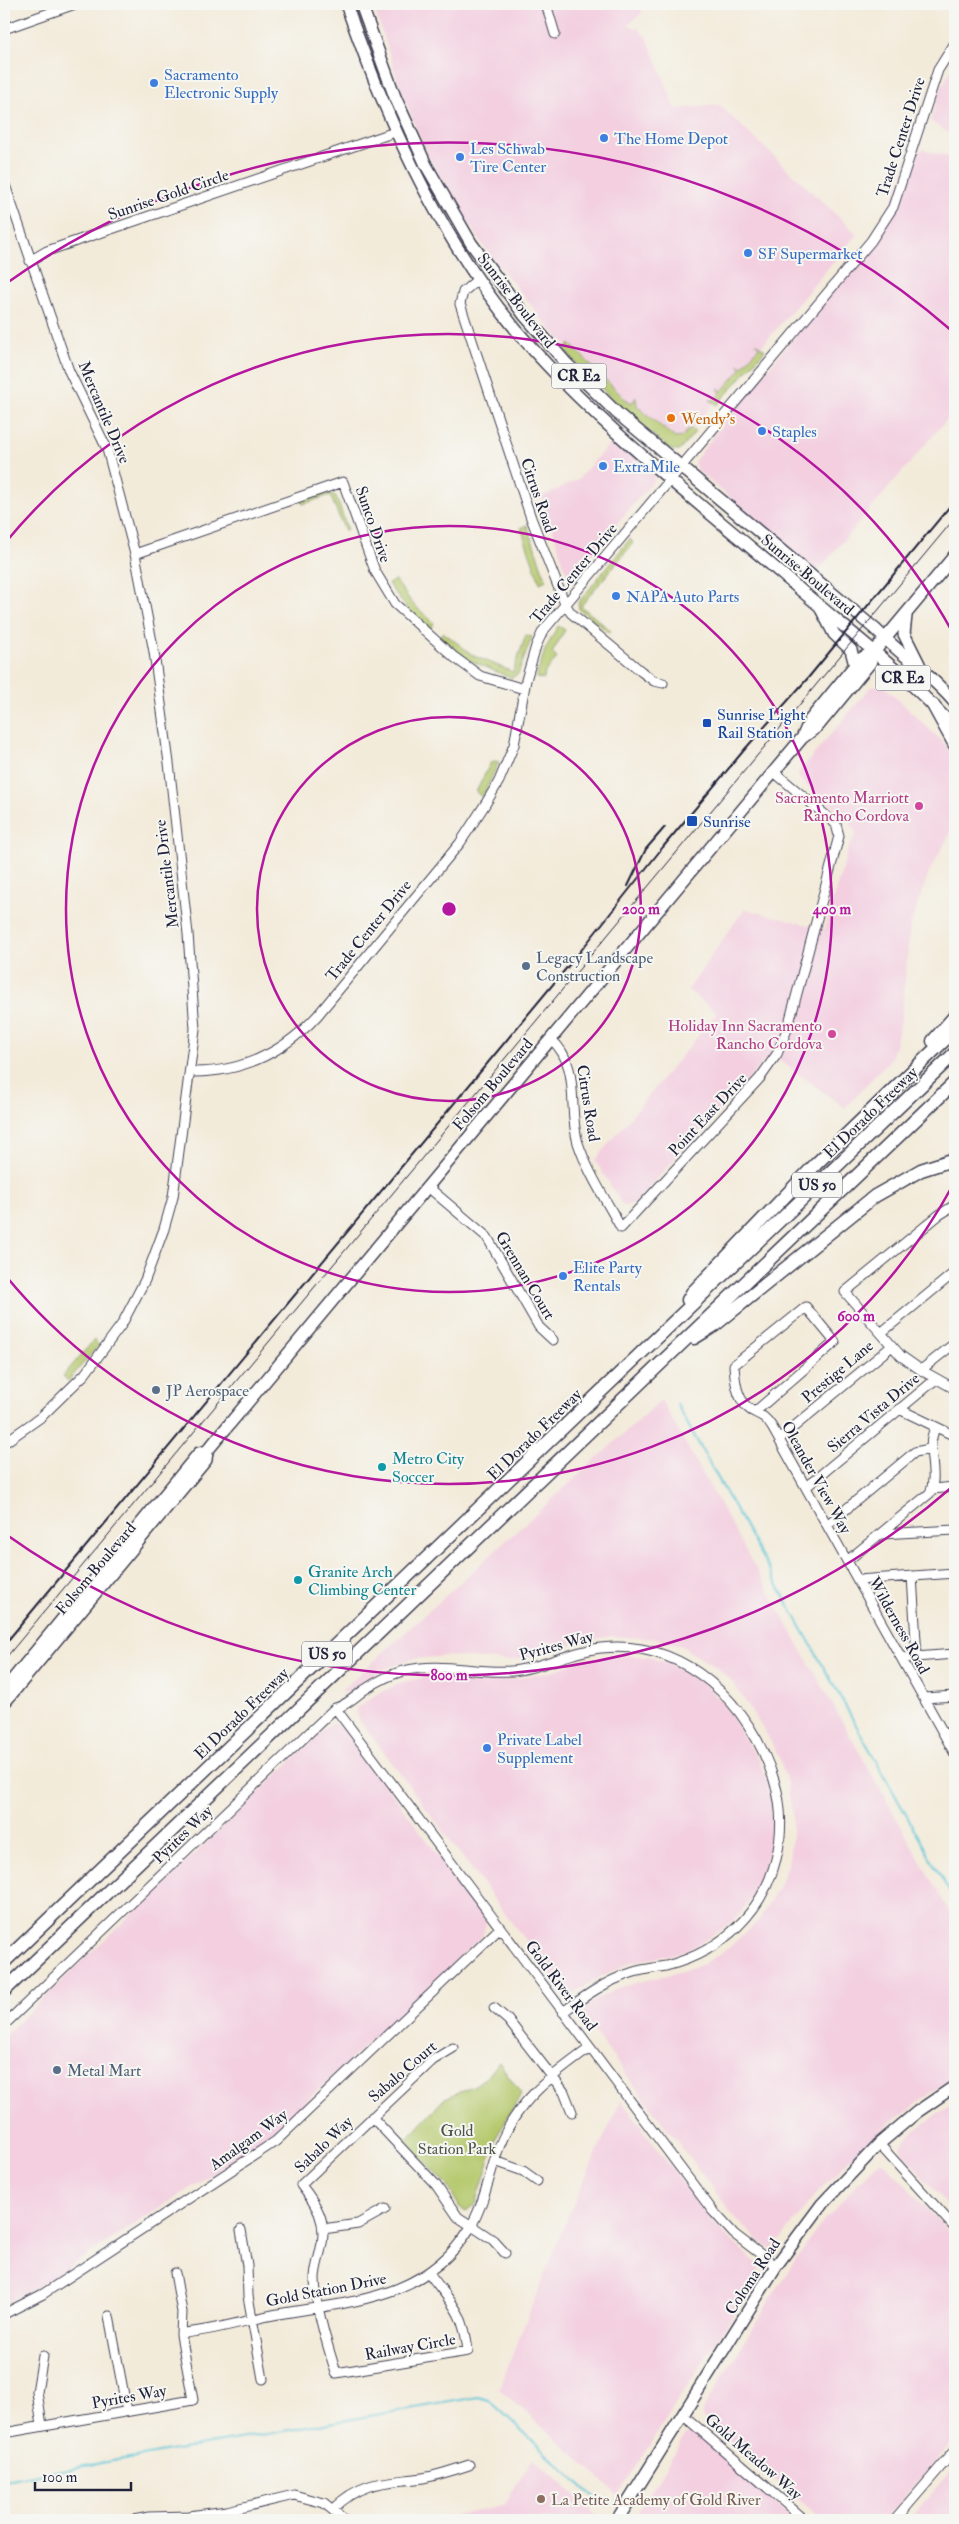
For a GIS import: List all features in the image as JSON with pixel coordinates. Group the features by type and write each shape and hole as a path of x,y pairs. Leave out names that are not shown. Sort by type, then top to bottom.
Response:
{"highway":[{"path":"933,704 955,745"},
{"path":"875,1107 955,1016"},
{"path":"678,1318 692,1293 816,1164 955,1030"},
{"name":"El Dorado Freeway","path":"4,1962 955,1053"},
{"name":"US 50","path":"4,1991 955,1082"},
{"path":"688,1339 715,1325 875,1196 921,1170 955,1159"}],"main road":[{"name":"Sunrise Boulevard","path":"346,4 372,78 395,132 432,206 478,279 536,352 586,404 874,652 933,704 955,729"},
{"name":"Sunrise Boulevard","path":"360,4 395,97 418,150 458,223 492,272 552,347 617,413 924,672 955,703"},
{"path":"395,132 402,136 412,148 418,150"},
{"path":"466,259 476,262 485,273 492,272"},
{"path":"478,279 489,281 540,344 552,347"},
{"name":"Folsom Boulevard","path":"4,1704 206,1460 207,1452 802,738 818,726 870,663 874,652 955,555"},
{"path":"821,608 834,634 851,650 855,665"},
{"path":"906,616 904,634 924,672"},
{"name":"Folsom Boulevard","path":"802,738 810,720 855,665 862,658 874,652"},
{"name":"Folsom Boulevard","path":"4,1690 199,1453 207,1452"},
{"name":"Coloma Road","path":"617,2520 776,2266 822,2204 879,2144 917,2112 955,2086"}],"street":[{"path":"4,29 76,4"},
{"path":"546,4 555,34"},
{"name":"Trade Center Drive","path":"190,1072 222,1070 260,1059 288,1044 317,1016 460,843 499,781 514,745 524,689 539,638 547,624 871,241 893,207 938,70 955,43"},
{"name":"Sunrise Gold Circle","path":"30,260 55,248 395,132"},
{"path":"4,182 30,260"},
{"name":"Mercantile Drive","path":"4,1443 41,1417 85,1374 108,1345 135,1301 157,1251 173,1197 194,1029 194,1008 183,885 154,652 135,554 107,449 70,371 30,260"},
{"name":"Citrus Road","path":"478,279 463,292 460,304 530,518 564,604 571,613 642,672 654,681 663,683"},
{"name":"Sunco Drive","path":"135,554 343,482 375,571 395,604 454,657 480,676 524,689"},
{"name":"Point East Drive","path":"621,1228 760,1078 777,1054 788,1028 839,836 836,824 774,772"},
{"name":"Citrus Road","path":"550,1039 559,1046 568,1062 575,1128 582,1154 621,1228"},
{"name":"Grennan Court","path":"428,1187 487,1238 539,1327 552,1340"},
{"path":"955,1205 939,1215 845,1292 892,1346 921,1370 955,1388"},
{"path":"881,1333 955,1272"},
{"name":"Oleander View Way","path":"756,1411 835,1342 806,1307 734,1364 736,1386 747,1407 768,1420 848,1562"},
{"path":"921,1370 955,1342"},
{"name":"Prestige Lane","path":"779,1439 892,1346"},
{"name":"Sierra Vista Drive","path":"806,1487 936,1379"},
{"path":"899,1410 955,1436"},
{"path":"848,1562 932,1489 930,1440 935,1428"},
{"path":"827,1524 915,1452 930,1449"},
{"path":"932,1489 955,1487"},
{"path":"880,1534 955,1530"},
{"name":"Wilderness Road","path":"848,1562 924,1698 951,1739 955,1754"},
{"path":"858,1580 954,1573 955,1593"},
{"path":"912,1576 917,1657"},
{"name":"Pyrites Way","path":"4,2025 336,1709 385,1678 419,1668 443,1666 511,1671 537,1667 585,1651 615,1647 642,1649 682,1662 716,1685 735,1705 768,1763 775,1782 780,1806 778,1849 765,1890 740,1925 710,1948 680,1962 616,1978 598,1987 563,2012"},
{"path":"902,1658 955,1654"},
{"path":"924,1698 955,1696"},
{"name":"Gold River Road","path":"336,1709 712,2210 734,2234 776,2266"},
{"name":"Amalgam Way","path":"4,2314 43,2294 276,2140 500,1928"},
{"path":"494,2008 508,2020 565,2095 572,2112"},
{"name":"Sabalo Court","path":"372,2117 433,2060 453,2048"},
{"name":"Gold Station Drive","path":"181,2334 206,2331 252,2319 390,2293 429,2273 453,2251 470,2227 504,2136 519,2110 551,2077 590,2048"},
{"path":"372,2117 436,2185 453,2213 470,2227 492,2240 505,2254"},
{"name":"Sabalo Way","path":"319,2307 315,2272 323,2229 317,2208 301,2184 372,2117"},
{"path":"879,2144 955,2228"},
{"path":"495,2161 523,2171 537,2181"},
{"path":"323,2229 358,2224 385,2209"},
{"path":"241,2230 247,2266 246,2287 263,2379"},
{"path":"175,2273 182,2312 181,2334"},
{"name":"Railway Circle","path":"319,2307 336,2373 468,2351 466,2330 461,2316 429,2273"},
{"path":"109,2316 127,2411"},
{"name":"Pyrites Way","path":"4,2433 193,2400 181,2334"},
{"path":"42,2426 37,2392 43,2356"},
{"name":"Gold Meadow Way","path":"683,2415 805,2520"},
{"path":"895,2520 955,2450"},
{"path":"333,2509 348,2495 370,2485 425,2478 469,2464"},
{"path":"133,2520 150,2517 189,2518 294,2495 314,2498 333,2509 345,2520"}],"shaded area":[{"path":"373,4 638,4 642,13 628,25 639,29 648,40 676,109 719,105 857,234 679,444 613,396 549,327 486,250 439,177 423,144 402,93"},
{"path":"955,63 955,137 930,121 941,88"},
{"path":"923,149 955,159 955,410 816,573 697,470 694,462 728,417 872,244 914,154"},
{"path":"614,439 652,472 654,480 573,575 567,574 542,497 578,479"},
{"path":"882,684 948,747 955,762 955,825 929,872 910,926 901,1021 892,1057 845,1108 771,1054 634,1204 623,1206 595,1160 717,1013 688,990 744,909 824,929 849,847 856,833 848,819 799,778 798,773 871,687"},
{"path":"661,1400 955,1922 955,2075 884,2128 857,2152 814,2196 773,2249 765,2246 735,2218 582,2016 583,2011 591,2003 620,1987 690,1969 703,1964 727,1949 759,1920 779,1886 789,1859 792,1835 792,1812 787,1783 780,1760 767,1735 734,1684 717,1668 679,1645 658,1639 612,1636 583,1641 532,1657 506,1661 447,1656 413,1659 379,1671 344,1694 341,1691"},
{"path":"618,1655 649,1657 675,1666 705,1684 723,1703 760,1763 765,1776 773,1807 773,1838 758,1887 739,1915 725,1927 696,1946 671,1955 632,1962 602,1976 571,1995 566,1995 359,1719 356,1708 399,1683 427,1677 451,1675 490,1680 515,1679 551,1672 580,1660"},
{"path":"335,1723 345,1731 484,1916 486,1923 483,1935 267,2138 48,2281 4,2304 4,2036 328,1726"},
{"path":"621,2100 705,2213 716,2226 756,2263 760,2272 618,2495 499,2388 567,2218"},
{"path":"955,2102 955,2213 903,2154 901,2145 914,2131"},
{"path":"886,2164 955,2239 955,2440 884,2520 823,2520 706,2421 702,2415 702,2410 791,2266 819,2227 856,2185 876,2165"},
{"path":"690,2432 696,2434 794,2520 648,2520 638,2512 685,2436"},
{"path":"533,2458 599,2516 596,2520 432,2520 504,2506"},
{"path":"955,2466 955,2520 908,2520"}],"green space":[{"path":"756,343 765,350 717,405 710,400 714,400 721,393 718,388 722,391 741,369 738,364 742,367 759,347"},
{"path":"570,344 624,398 632,403 636,397 637,406 675,438 682,437 690,428 695,432 679,451 671,450 616,402 565,351"},
{"path":"328,492 336,496 347,528 345,531 330,495 303,504 301,501"},
{"path":"527,525 546,580 540,583 521,528"},
{"path":"630,539 633,543 581,606 611,631 609,633 579,609 578,603"},
{"path":"395,580 412,603 434,623 430,629 409,611 388,584"},
{"path":"558,626 565,630 552,653 557,658 545,672 544,679 536,678 545,650"},
{"path":"443,632 474,656 513,672 526,635 532,637 518,674 511,678 469,660 439,636"},
{"path":"491,762 499,762 482,797 476,792"},
{"path":"94,1340 99,1345 68,1381 63,1376"},
{"name":"Gold Station Park","path":"499,2062 521,2094 497,2136 476,2204 465,2211 460,2208 448,2186 405,2141 445,2098 475,2085 489,2075"}],"waterway":[{"path":"677,1405 955,1902"},
{"path":"4,2480 478,2397 489,2400 596,2499"}],"tram line":[{"path":"4,1660 955,518"}],"railway":[{"path":"4,1645 579,953 663,847 745,749 808,678 955,500"},
{"path":"628,886 646,849 665,827"}],"place":[{"name":"Sacramento Electronic Supply","path":"154,83"},
{"name":"The Home Depot","path":"604,138"},
{"name":"Les Schwab Tire Center","path":"460,157"},
{"name":"SF Supermarket","path":"748,253"},
{"name":"Wendy's","path":"671,418"},
{"name":"Staples","path":"762,431"},
{"name":"ExtraMile","path":"603,466"},
{"name":"NAPA Auto Parts","path":"616,596"},
{"name":"Sunrise Light Rail Station","path":"707,723"},
{"name":"Sacramento Marriott Rancho Cordova","path":"919,806"},
{"name":"Sunrise","path":"692,821"},
{"name":"Legacy Landscape Construction","path":"526,966"},
{"name":"Holiday Inn Sacramento Rancho Cordova","path":"832,1034"},
{"name":"Elite Party Rentals","path":"563,1276"},
{"name":"JP Aerospace","path":"156,1390"},
{"name":"Metro City Soccer","path":"382,1467"},
{"name":"Granite Arch Climbing Center","path":"298,1580"},
{"name":"Private Label Supplement","path":"487,1748"},
{"name":"Metal Mart","path":"57,2070"},
{"name":"La Petite Academy of Gold River","path":"541,2499"}]}
